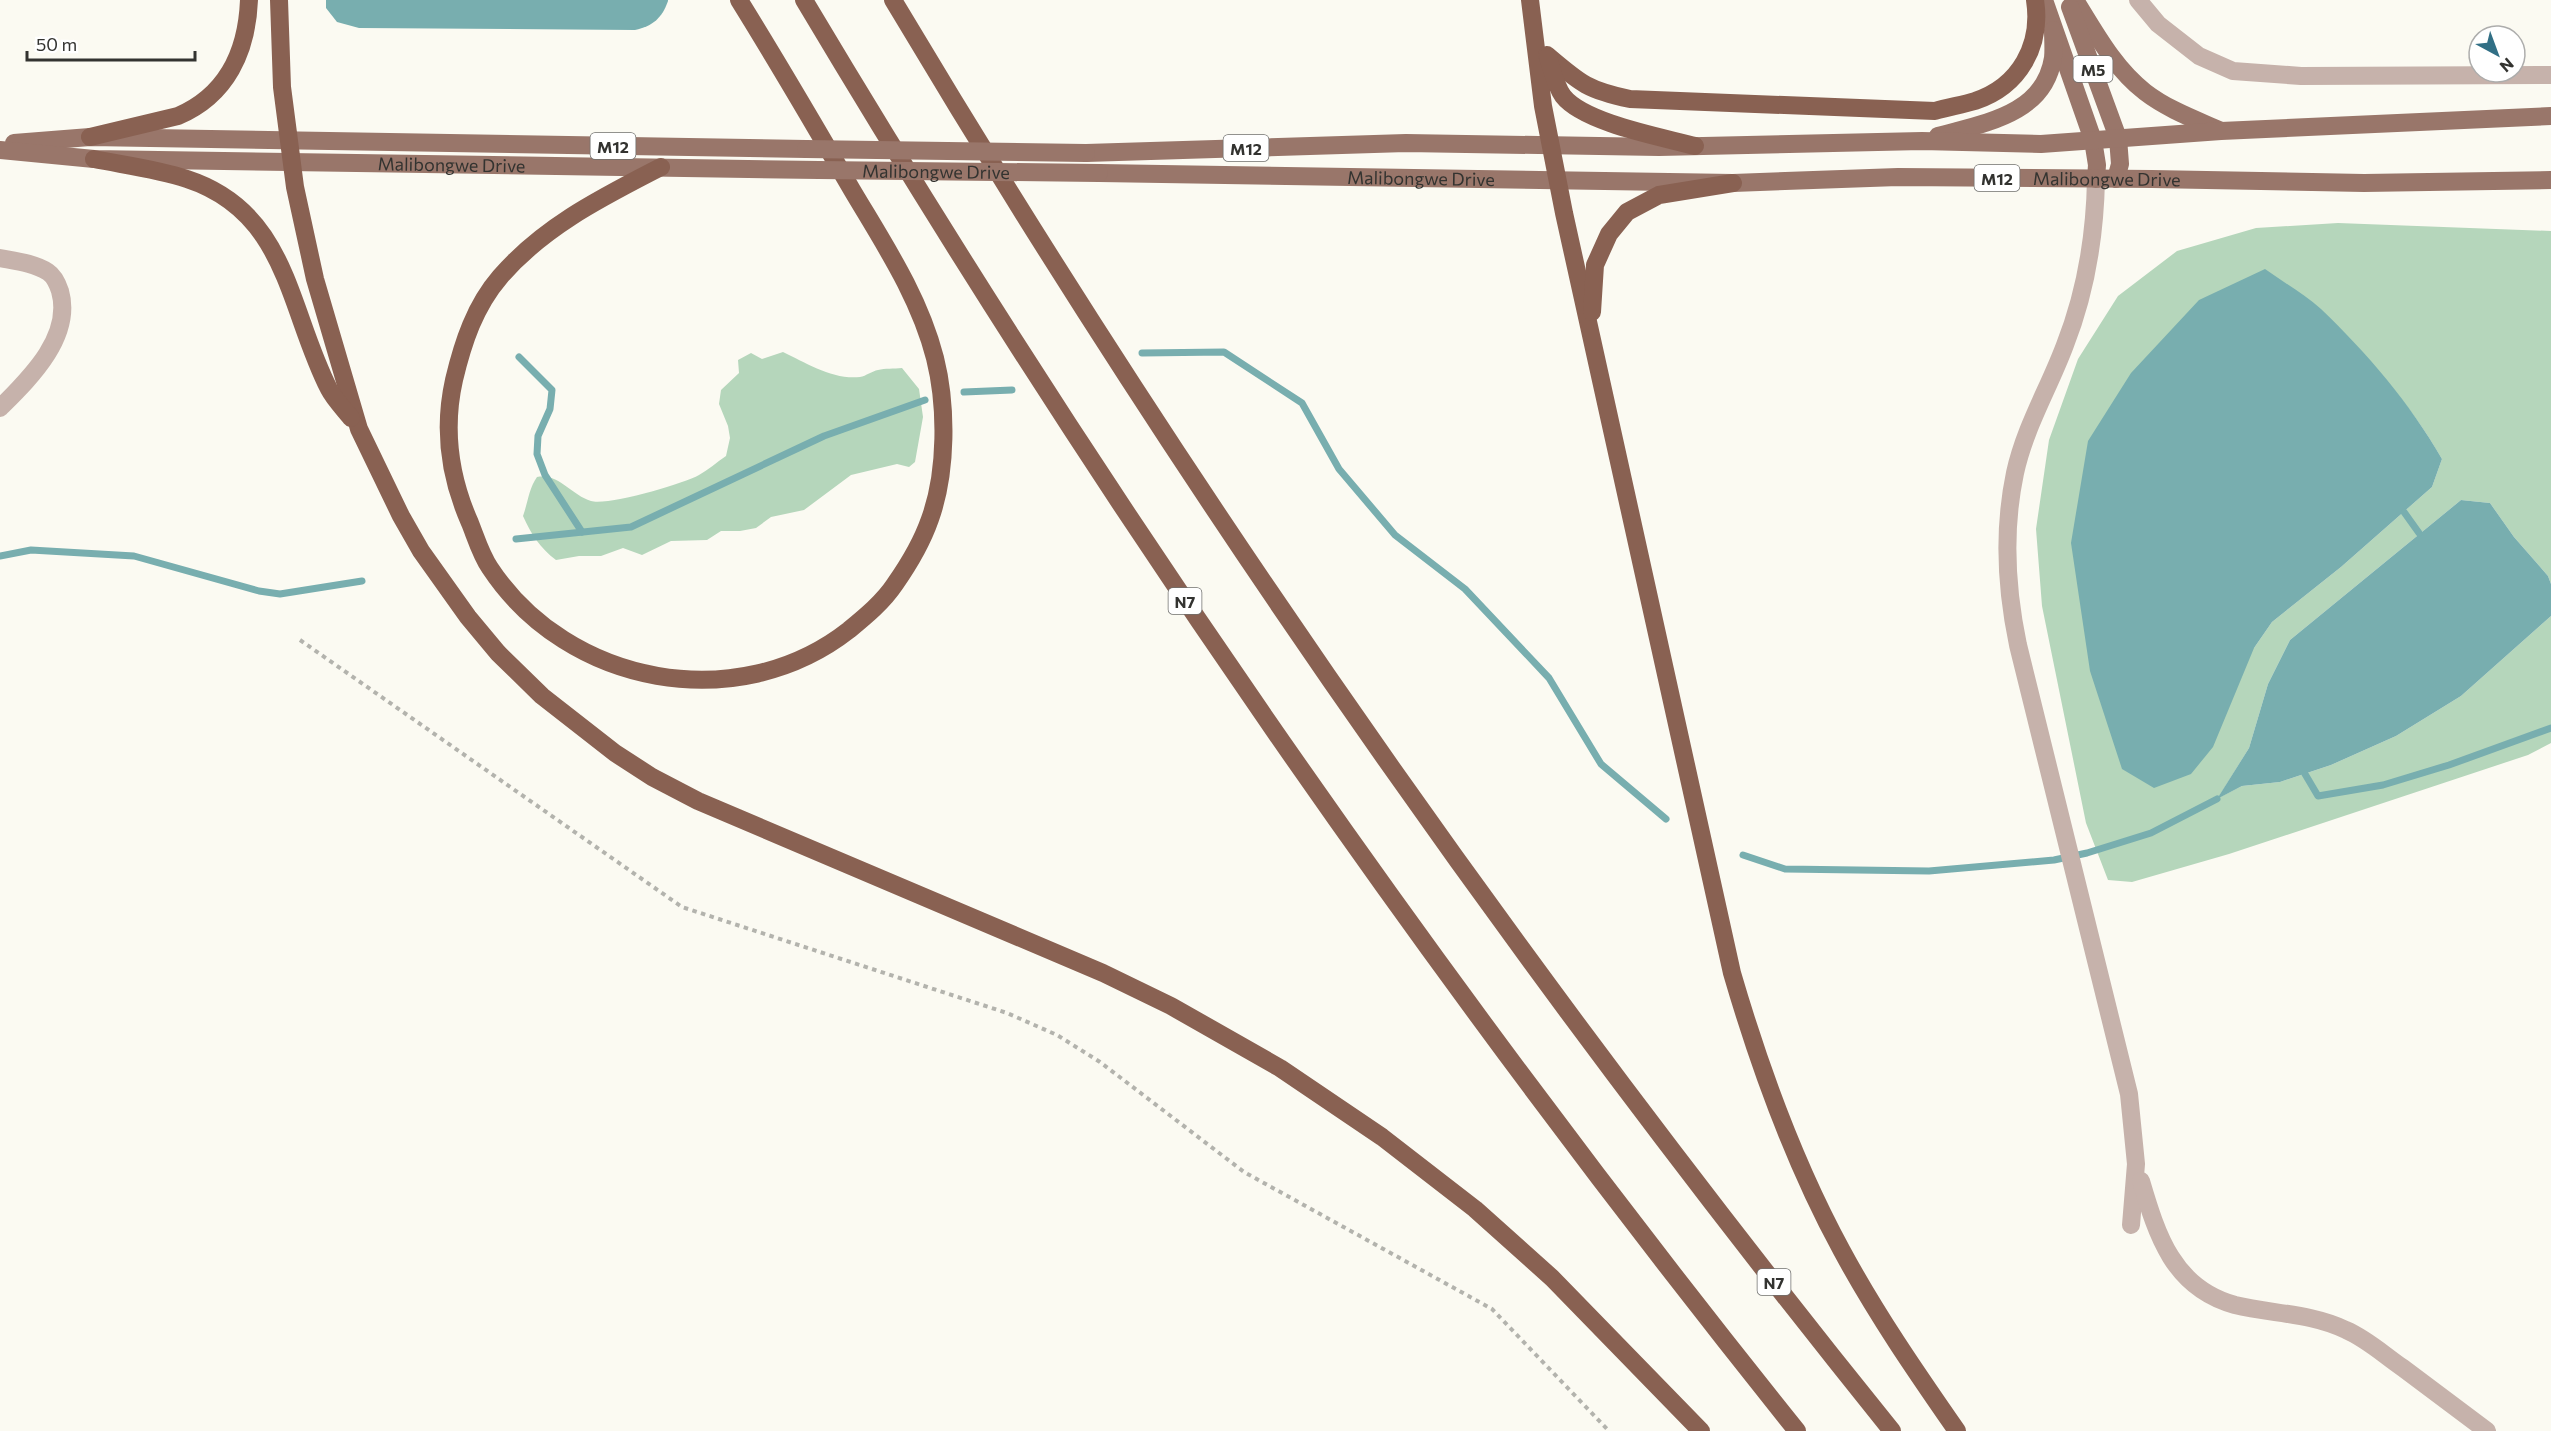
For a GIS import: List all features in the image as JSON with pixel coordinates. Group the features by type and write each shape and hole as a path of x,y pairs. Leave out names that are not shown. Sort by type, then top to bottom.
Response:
{"highway":[{"path":"90,137 178,116 191,110 217,91 240,53 245,38 249,0"},
{"path":"279,0 282,87 291,141 295,187 315,279 359,429 400,516 443,584 498,652 542,696 575,724 652,777 698,801 1103,973 1171,1006 1288,1074 1430,1172 1502,1232 1592,1318 1701,1431"},
{"path":"661,167 599,199 542,235 500,277 477,309 461,351 451,395 448,440 459,497 489,566 514,598 551,632 589,655 626,670 669,679 713,681 773,670 802,660 837,639 866,616 888,594 907,566 931,518 943,460 942,396 934,355 910,287 739,0"},
{"name":"N7","path":"804,0 989,303 1180,595 1364,861 1599,1179 1797,1431"},
{"name":"N7","path":"893,0 1085,311 1256,570 1456,858 1658,1131 1892,1431"},
{"path":"1531,0 1561,93 1570,103 1622,127 1695,146"},
{"path":"1531,0 1543,106 1558,180 1732,973 1761,1066 1790,1142 1842,1251 1900,1348 1956,1431"},
{"path":"1547,55 1586,87 1603,94 1630,99 1935,111 1976,101 2002,88 2016,75 2029,57 2036,39 2038,17 2035,0"},
{"path":"94,159 187,178 210,189 241,210 262,232 277,255 330,390 359,429"},
{"path":"1590,332 1595,265 1609,234 1627,212 1659,195 1733,183"}],"main road":[{"name":"M5","path":"2044,0 2093,140 2097,165 2096,179"},
{"name":"M5","path":"2068,0 2118,138 2120,164 2116,179"},
{"path":"2075,0 2115,61 2145,92 2175,110 2221,131"},
{"path":"1922,141 2003,118 2021,109 2034,98 2049,73 2053,58 2053,30"},
{"name":"Malibongwe Drive","path":"291,141 1086,153 1406,143 1695,146 1922,141 2041,144 2221,131 2551,116"},
{"name":"M12","path":"0,144 90,137 291,141"},
{"name":"M12","path":"0,150 94,159 293,162"},
{"name":"Malibongwe Drive","path":"293,162 1733,183 1898,177 2364,183 2551,180"}],"street":[{"path":"2138,0 2158,24 2199,56 2233,71 2301,76 2551,75"},
{"path":"2096,179 2096,212 2074,321 2054,373 2033,416 2018,464 2011,495 2006,547 2010,604 2018,645 2129,1094 2136,1164 2131,1225"},
{"path":"2096,212 2116,179"},
{"path":"0,258 28,263 50,273 58,286 63,302 62,319 57,336 35,369 0,408"},
{"path":"2136,1164 2154,1226 2163,1247 2187,1278 2206,1292 2235,1305 2313,1317 2352,1332 2487,1431"}],"path":[{"path":"300,640 682,907 1007,1014 1057,1035 1100,1062 1244,1172 1492,1309 1609,1431"}],"green space":[{"path":"2338,223 2551,231 2551,584 2548,576 2514,537 2490,503 2461,500 2290,640 2268,684 2249,748 2218,798 2242,786 2280,782 2331,765 2396,736 2461,696 2551,616 2551,743 2528,755 2229,854 2132,882 2108,880 2086,823 2042,606 2036,529 2049,440 2078,359 2118,296 2177,251 2256,228","holes":["2319,308 2401,398 2442,459 2432,487 2341,567 2272,622 2254,648"]},
{"path":"783,352 820,370 840,376 860,377 881,369 902,368 919,389 923,417 915,462 909,467 897,464 851,475 804,510 771,517 756,528 721,531 707,540 671,541 642,555 623,548 601,556 579,556 556,560 541,546 523,516 530,490 537,477 552,478 584,498 600,502 678,484 699,475 726,456 730,438 719,404 721,390 739,373 738,360 751,353 762,359"}],"water":[{"path":"326,0 668,1 656,20 635,30 359,28 337,22 326,8"},
{"path":"2265,269 2321,309 2355,343 2402,399 2442,459 2432,487 2341,567 2272,622 2254,648 2213,747 2191,774 2154,788 2122,769 2090,671 2071,543 2088,441 2131,373 2199,300"},
{"path":"2461,500 2490,503 2514,537 2548,576 2551,584 2551,616 2461,696 2396,736 2331,765 2280,782 2242,786 2217,799 2249,748 2268,684 2290,640"}],"waterway":[{"path":"1142,353 1224,352 1302,403 1339,469 1395,535 1465,589 1549,678 1601,764 1666,819"},
{"path":"519,357 552,390 550,409 538,436 537,454 545,475 582,532"},
{"path":"964,392 1012,390"},
{"path":"516,539 631,527 824,436 925,400"},
{"path":"2404,512 2419,533"},
{"path":"0,556 31,550 134,556 259,591 280,594 362,581"},
{"path":"2305,774 2318,796 2383,785 2449,765 2551,728"},
{"path":"1743,855 1785,869 1929,871 2054,860 2087,853 2151,833 2217,799"}]}
